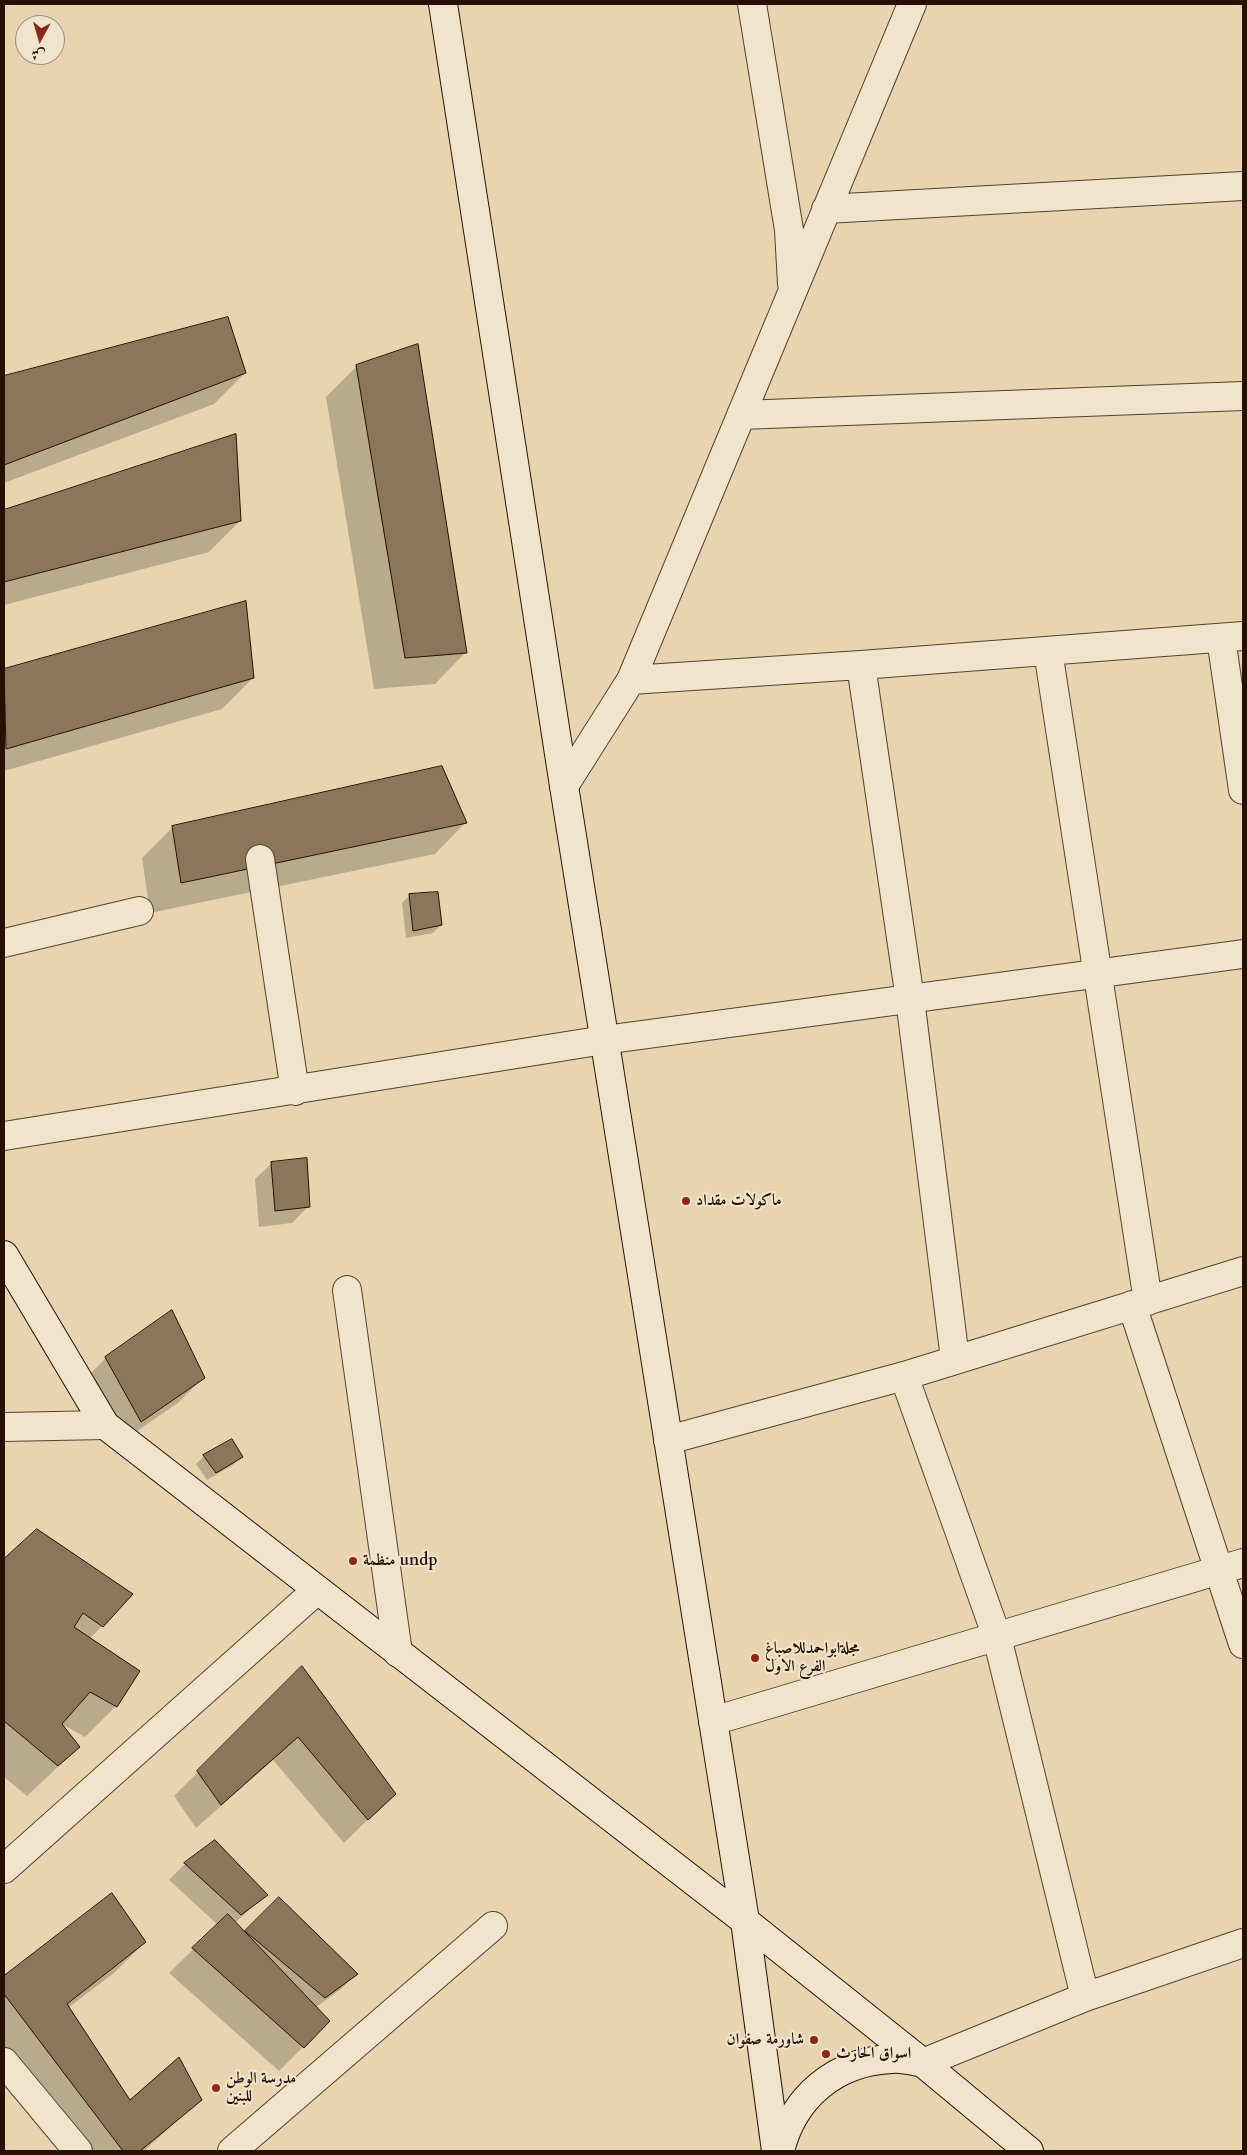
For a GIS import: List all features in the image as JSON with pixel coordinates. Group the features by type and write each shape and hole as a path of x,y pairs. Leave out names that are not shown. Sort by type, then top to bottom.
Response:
{"street":[{"path":"443,4 604,1040 745,1921 776,2151"},
{"path":"752,4 790,230 792,291"},
{"path":"564,786 631,680 912,4"},
{"path":"826,209 1243,186"},
{"path":"741,415 1243,396"},
{"path":"631,680 1232,637 1243,790"},
{"path":"1048,651 1096,974 1140,1303 1232,1567 1243,1644"},
{"path":"861,665 910,998 955,1359"},
{"path":"260,859 295,1091"},
{"path":"4,943 139,911"},
{"path":"4,1136 295,1091 604,1040 1243,954"},
{"path":"4,1255 105,1425 745,1921 923,2063 1029,2151"},
{"path":"668,1440 904,1376 1243,1271"},
{"path":"347,1290 398,1653"},
{"path":"904,1376 997,1637 1085,1997"},
{"path":"4,1427 105,1425"},
{"path":"713,1721 1232,1567"},
{"path":"4,1868 317,1590"},
{"path":"232,2151 493,1926"},
{"path":"780,2151 784,2134 797,2109 816,2087 839,2072 866,2062 885,2060 923,2063 1085,1997 1243,1943"},
{"path":"4,2062 78,2151"}],"building":[{"path":"228,317 246,373 4,465 4,376"},
{"path":"418,344 467,653 405,658 356,365"},
{"path":"236,434 241,521 4,582 4,510"},
{"path":"246,601 254,678 6,749 4,669"},
{"path":"442,766 467,823 181,883 172,826"},
{"path":"438,892 442,925 413,931 409,894"},
{"path":"307,1158 310,1207 275,1211 271,1162"},
{"path":"172,1310 205,1378 141,1422 105,1357"},
{"path":"232,1439 243,1457 216,1473 203,1455"},
{"path":"37,1529 133,1594 103,1627 83,1613 74,1627 140,1671 117,1707 90,1692 62,1724 80,1747 58,1766 4,1721 4,1559"},
{"path":"302,1666 396,1794 368,1820 298,1737 221,1805 197,1771"},
{"path":"215,1840 268,1895 241,1915 184,1863"},
{"path":"112,1893 146,1942 67,2004 130,2100 179,2057 202,2100 140,2151 123,2151 4,1994 4,1976"},
{"path":"279,1897 358,1974 325,1998 245,1931"},
{"path":"228,1914 330,2021 304,2048 192,1948"}],"place":[{"name":"ماكولات مقداد","path":"686,1201"},
{"name":"منظمة undp","path":"353,1561"},
{"name":"مجلةابواحمدللاصباغ الفرع الاول","path":"755,1658"},
{"name":"شاورمة صفوان","path":"814,2040"},
{"name":"اسواق الحارث","path":"826,2054"},
{"name":"مدرسة الوطن للبنين","path":"216,2088"}]}
